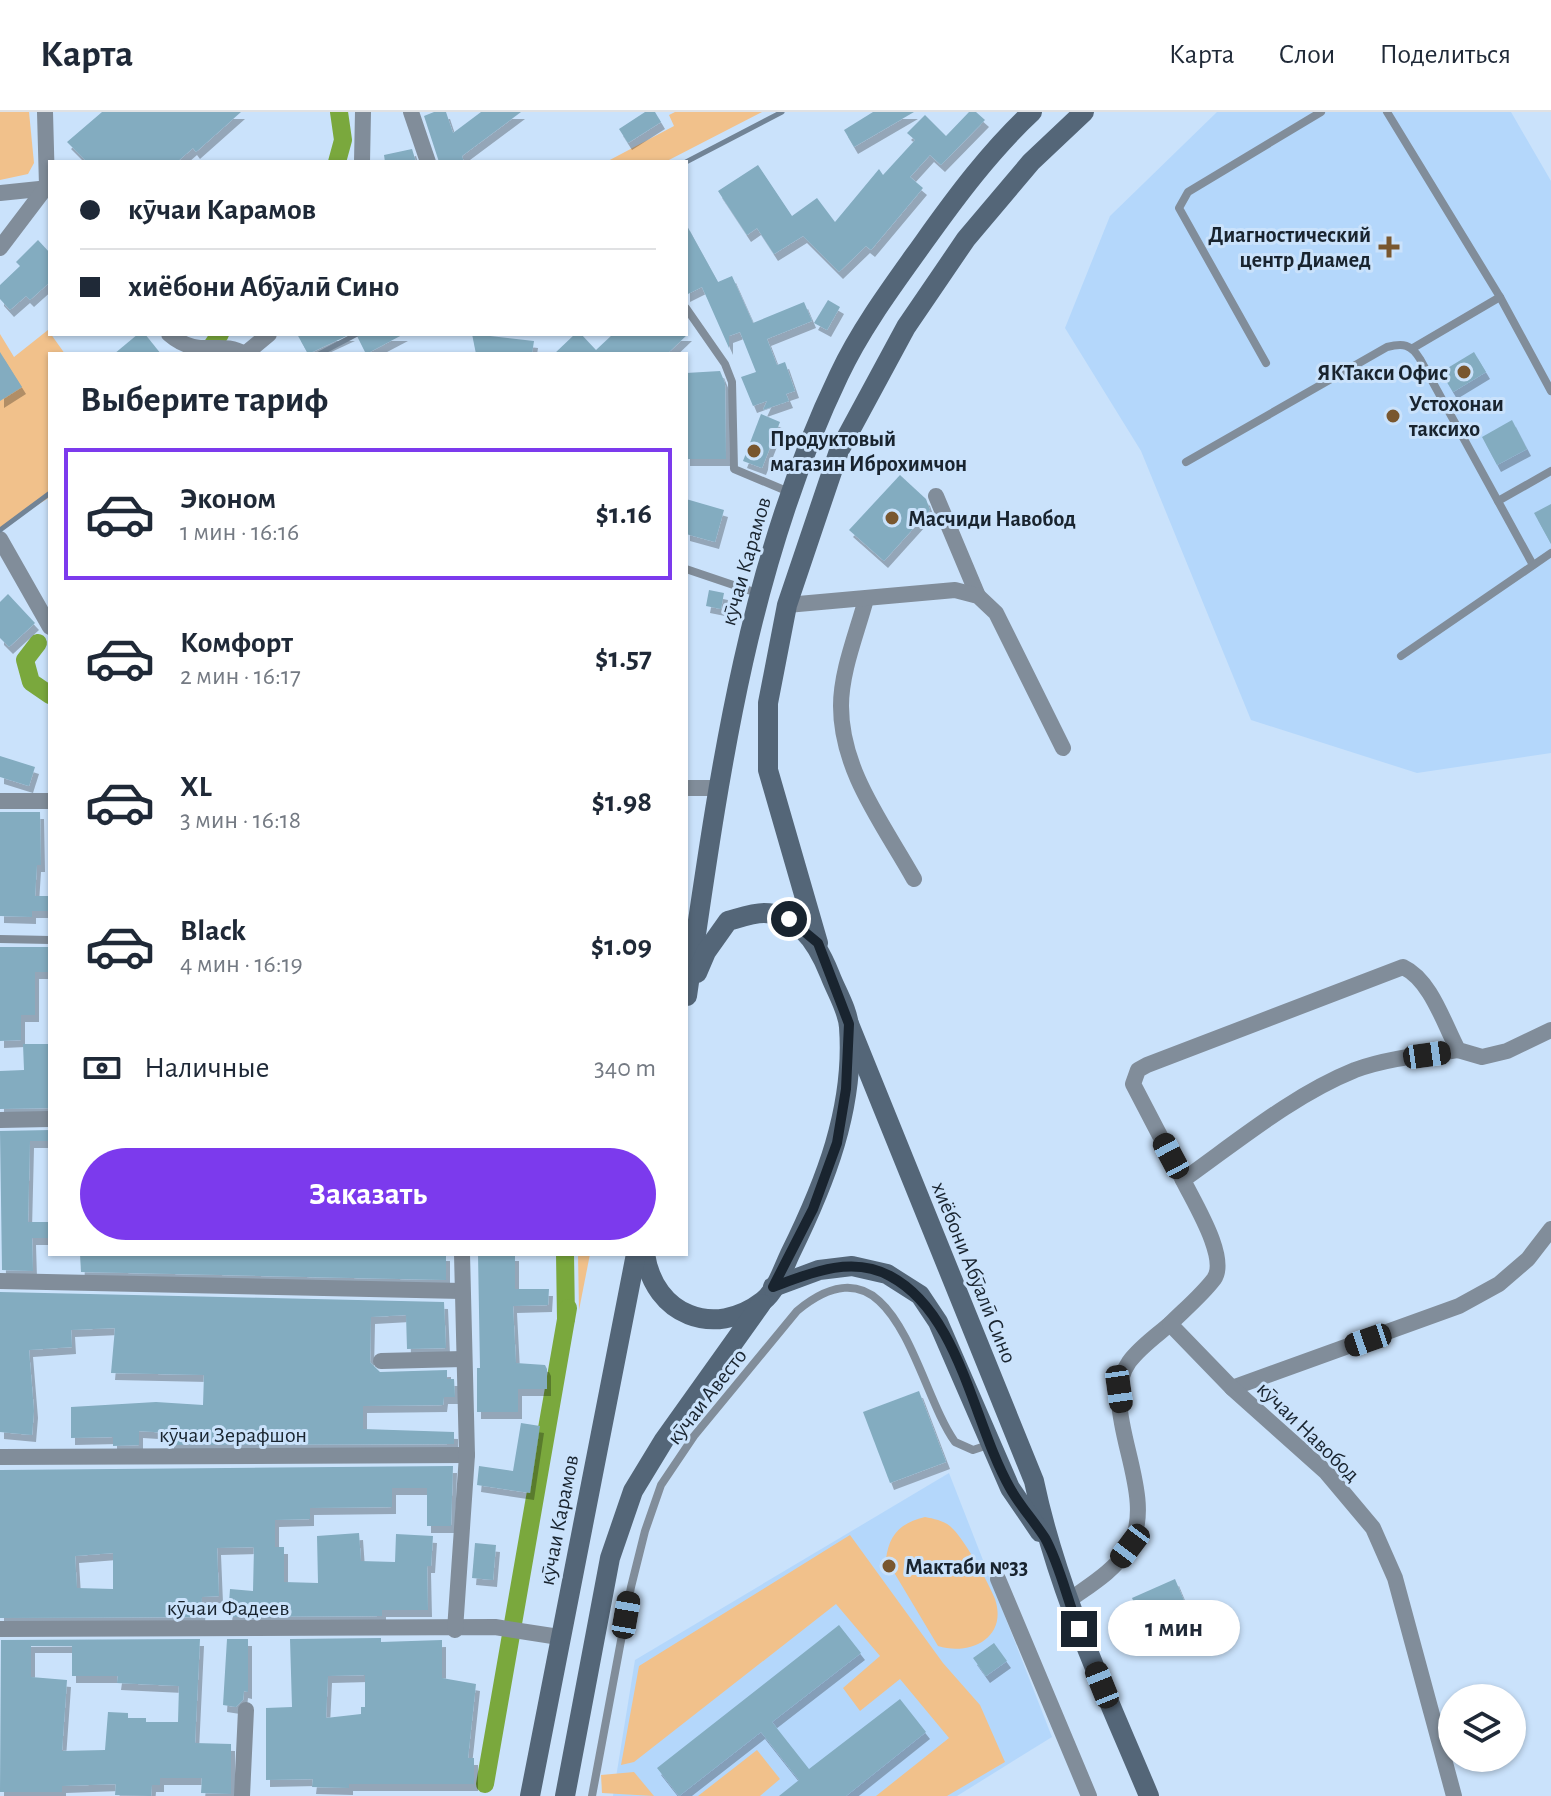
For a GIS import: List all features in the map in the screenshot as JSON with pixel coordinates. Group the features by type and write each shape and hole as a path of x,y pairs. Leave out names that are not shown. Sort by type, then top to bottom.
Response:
{"main road":[{"name":"кӯчаи Карамов","path":"688,993 717,788 757,593 790,492 840,373 893,285 947,209 1032,112"},
{"path":"565,1796 610,1558 633,1491 664,1440 768,1294 813,1209 837,1143 846,1089 849,1024 818,943 768,770 768,703 787,605 839,451 906,327 966,239 1031,162 1084,112"},
{"name":"кӯчаи Карамов","path":"688,997 706,952 728,921 764,913 789,919 818,943"},
{"name":"хиёбони Абӯалӣ Сино","path":"849,1024 1034,1481 1046,1540 1068,1601 1149,1796"},
{"name":"кӯчаи Карамов","path":"530,1796 636,1256"},
{"path":"646,1256 659,1290 671,1305 692,1318 719,1322 768,1294"},
{"name":"хиёбони Абӯалӣ Сино","path":"768,1294 819,1270 852,1266 887,1274 920,1295 938,1322 1010,1488 1046,1540"}],"street":[{"path":"45,112 48,169"},
{"path":"362,160 363,112"},
{"path":"411,112 427,160"},
{"path":"0,193 48,188"},
{"path":"0,248 48,189"},
{"path":"172,336 193,349 241,347 265,336"},
{"path":"936,496 978,596 996,613 1063,748"},
{"path":"0,539 48,623"},
{"path":"787,605 955,590 978,596"},
{"path":"866,599 844,681 841,704 843,732 857,778 914,879"},
{"path":"688,788 717,788"},
{"path":"0,801 48,801"},
{"path":"1068,1601 1111,1571 1130,1546 1139,1518 1119,1389 1128,1364 1216,1277 1219,1265 1217,1251 1133,1084 1138,1070 1403,967 1415,973 1421,981 1458,1050"},
{"path":"1183,1180 1321,1086 1383,1063 1458,1050 1482,1057 1507,1051 1551,1030"},
{"path":"0,1120 48,1119"},
{"path":"1232,1388 1459,1306 1499,1284 1528,1259 1551,1229"},
{"path":"455,1630 467,1455 462,1256"},
{"path":"0,1281 462,1291"},
{"name":"кӯчаи Навобод","path":"1170,1324 1232,1388 1326,1472 1373,1528 1395,1578 1454,1796"},
{"path":"381,1361 463,1359"},
{"name":"кӯчаи Зерафшон","path":"0,1457 467,1455"},
{"path":"998,1579 1089,1796"},
{"name":"кӯчаи Фадеев","path":"0,1629 455,1630 495,1627 559,1637"},
{"path":"242,1796 246,1710"}],"lane":[{"path":"1266,363 1179,208 1188,192 1321,112"},
{"path":"1387,112 1500,297 1551,391"},
{"path":"1413,348 1500,297"},
{"path":"688,311 725,364 732,382 734,469 790,492"},
{"path":"1186,462 1387,347 1401,344 1413,348 1533,565"},
{"path":"1498,501 1551,471"},
{"path":"1401,656 1551,553"},
{"path":"688,570 757,593"},
{"path":"0,939 48,940"},
{"name":"кӯчаи Авесто","path":"592,1796 631,1587 661,1485 694,1436 797,1311 817,1294 837,1287 862,1289 885,1305 901,1326 955,1442 973,1450 990,1444"}],"shaded area":[{"path":"0,112 29,112 34,163 28,174 0,180"},
{"path":"675,112 762,112 669,160 610,160 674,126 669,115"},
{"path":"1217,112 1511,112 1551,181 1551,753 1417,773 1251,720 1141,451 1065,328 1110,216"},
{"path":"48,330 48,336 52,336 64,352 48,352 48,498 0,529 0,334 14,357"},
{"path":"578,1256 590,1256 579,1310"},
{"name":"Мактаби №33","path":"949,1473 1052,1737 957,1796 613,1796 635,1660"},
{"path":"925,1517 953,1529 976,1562 995,1599 998,1613 996,1624 991,1634 974,1646 938,1646 886,1559 897,1531"},
{"path":"850,1535 943,1663 980,1705 1005,1762 947,1796 876,1796 949,1738 900,1679 860,1711 843,1688 880,1656 836,1604 634,1762 621,1765 639,1666"},
{"path":"757,1750 780,1779 760,1796 698,1796"},
{"path":"634,1772 654,1796 602,1793 601,1775"}],"building":[{"path":"102,112 241,112 196,152 193,148 179,160 85,160 67,142"},
{"path":"446,112 453,133 481,112 521,112 462,156 463,160 438,160 424,116"},
{"path":"645,112 655,112 661,122 628,143 619,129"},
{"path":"873,112 914,112 854,147 844,130"},
{"path":"969,112 976,112 985,120 941,165 930,155 910,177 923,188 871,250 866,246 839,272 803,236 774,254 757,228 747,235 718,191 758,165 792,216 817,198 835,222 879,169 883,175 915,140 907,133 925,115 946,136"},
{"path":"412,149 415,160 385,160 384,155"},
{"path":"688,228 718,282 732,276 753,323 804,302 812,321 767,339 777,365 785,362 795,391 786,394 789,401 763,410 767,401 753,406 741,377 756,372 740,332 729,336 729,348 702,287 688,294"},
{"path":"38,240 48,251 48,284 30,300 26,296 10,310 0,299 0,285 20,266 16,262"},
{"path":"828,300 840,307 827,330 814,323"},
{"path":"136,336 147,336 159,352 116,352"},
{"path":"298,336 347,336 312,352 307,352"},
{"path":"357,336 400,336 370,352 365,352"},
{"path":"472,336 534,341 532,352 476,352"},
{"path":"573,336 583,336 596,350 611,336 686,336 669,352 556,352"},
{"path":"0,352 22,387 0,401"},
{"name":"ЯКТакси Офис","path":"1474,352 1486,372 1453,392 1441,372"},
{"path":"720,371 725,383 726,459 688,459 688,373"},
{"path":"761,414 780,422 762,468 743,461"},
{"path":"1512,420 1527,449 1497,465 1482,437"},
{"name":"Масчиди Навобод","path":"900,475 926,499 930,510 884,561 849,530"},
{"path":"688,500 724,510 715,542 688,535"},
{"path":"1551,504 1551,544 1534,513"},
{"path":"709,590 724,593 721,609 706,606"},
{"path":"8,594 35,623 9,647 0,638 0,602"},
{"path":"0,756 35,767 29,786 0,777"},
{"path":"0,812 40,812 41,865 37,865 35,896 48,896 48,911 32,911 32,917 0,916"},
{"path":"0,947 48,947 48,972 35,972 35,1015 21,1015 21,1040 0,1041"},
{"path":"23,1044 48,1044 48,1108 0,1109 0,1071 24,1070"},
{"path":"48,1130 48,1141 30,1141 28,1222 48,1222 48,1238 32,1238 33,1271 2,1270 0,1131"},
{"path":"80,1256 446,1256 446,1280 81,1272"},
{"path":"478,1256 515,1256 515,1289 549,1289 548,1305 513,1306 516,1363 545,1365 547,1389 518,1389 518,1412 477,1412 477,1368 480,1368"},
{"path":"0,1292 444,1302 446,1348 407,1349 406,1315 371,1317 370,1362 380,1372 447,1370 447,1379 454,1379 455,1397 444,1397 443,1405 363,1406 363,1429 454,1432 454,1444 170,1445 170,1433 139,1431 139,1445 113,1446 113,1437 71,1438 71,1407 156,1402 203,1405 204,1375 111,1373 115,1328 71,1330 72,1347 29,1350 34,1411 32,1435 0,1432"},
{"path":"919,1391 946,1462 890,1483 863,1412"},
{"path":"521,1423 540,1426 530,1493 477,1485 479,1466 513,1471"},
{"path":"453,1466 451,1526 427,1526 427,1488 392,1488 392,1507 310,1508 310,1519 275,1520 275,1547 284,1547 284,1582 318,1583 317,1536 359,1533 361,1561 395,1562 396,1534 433,1536 431,1566 427,1566 428,1610 382,1610 382,1616 228,1617 230,1589 253,1591 254,1547 217,1548 219,1596 202,1597 201,1617 0,1618 0,1470","holes":["113,1553 113,1589 77,1588 75,1556"]},
{"path":"475,1543 496,1545 493,1580 472,1578"},
{"path":"1175,1579 1195,1627 1152,1645 1132,1598"},
{"path":"839,1625 861,1653 772,1722 809,1769 900,1699 926,1732 846,1796 779,1796 799,1780 761,1732 679,1796 657,1768"},
{"path":"381,1638 381,1642 442,1640 442,1678 476,1684 468,1758 474,1758 474,1784 349,1784 349,1788 312,1787 313,1779 266,1780 266,1708 292,1707 290,1639","holes":["365,1675 365,1707 361,1707 361,1714 326,1718 328,1676"]},
{"path":"200,1639 195,1743 231,1744 231,1794 201,1793 202,1778 160,1778 160,1785 152,1785 151,1796 115,1795 116,1784 62,1786 62,1792 0,1792 1,1640","holes":["31,1646 72,1646 72,1676 118,1676 117,1683 179,1686 178,1722 146,1722 146,1718 128,1718 128,1713 108,1712 105,1750 62,1751 67,1680 31,1677"]},
{"path":"227,1639 248,1639 248,1692 244,1691 243,1700 236,1707 223,1705"},
{"path":"994,1643 1007,1661 986,1676 973,1658"}],"waterway":[{"path":"338,160 343,140 339,112"},
{"path":"212,346 219,336"},
{"path":"38,643 25,660 31,682 48,694"},
{"path":"565,1256 566,1319"},
{"path":"485,1784 568,1308"}],"railway":[{"path":"688,161 782,112"},
{"path":"323,352 353,336"},
{"path":"0,530 48,494"}],"place":[{"name":"Диагностический центр Диамед","path":"1389,247"},
{"name":"ЯКТакси Офис","path":"1464,372"},
{"name":"Устохонаи таксихо","path":"1393,416"},
{"name":"Продуктовый магазин Иброхимчон","path":"754,451"},
{"name":"Масчиди Навобод","path":"892,518"},
{"name":"Мактаби №33","path":"889,1566"}],"route":[{"path":"789,919 818,943 849,1024 846,1089 837,1143 813,1209 773,1287 819,1270 852,1266 887,1274 920,1295 938,1322 1010,1488 1046,1540 1079,1629"}]}
